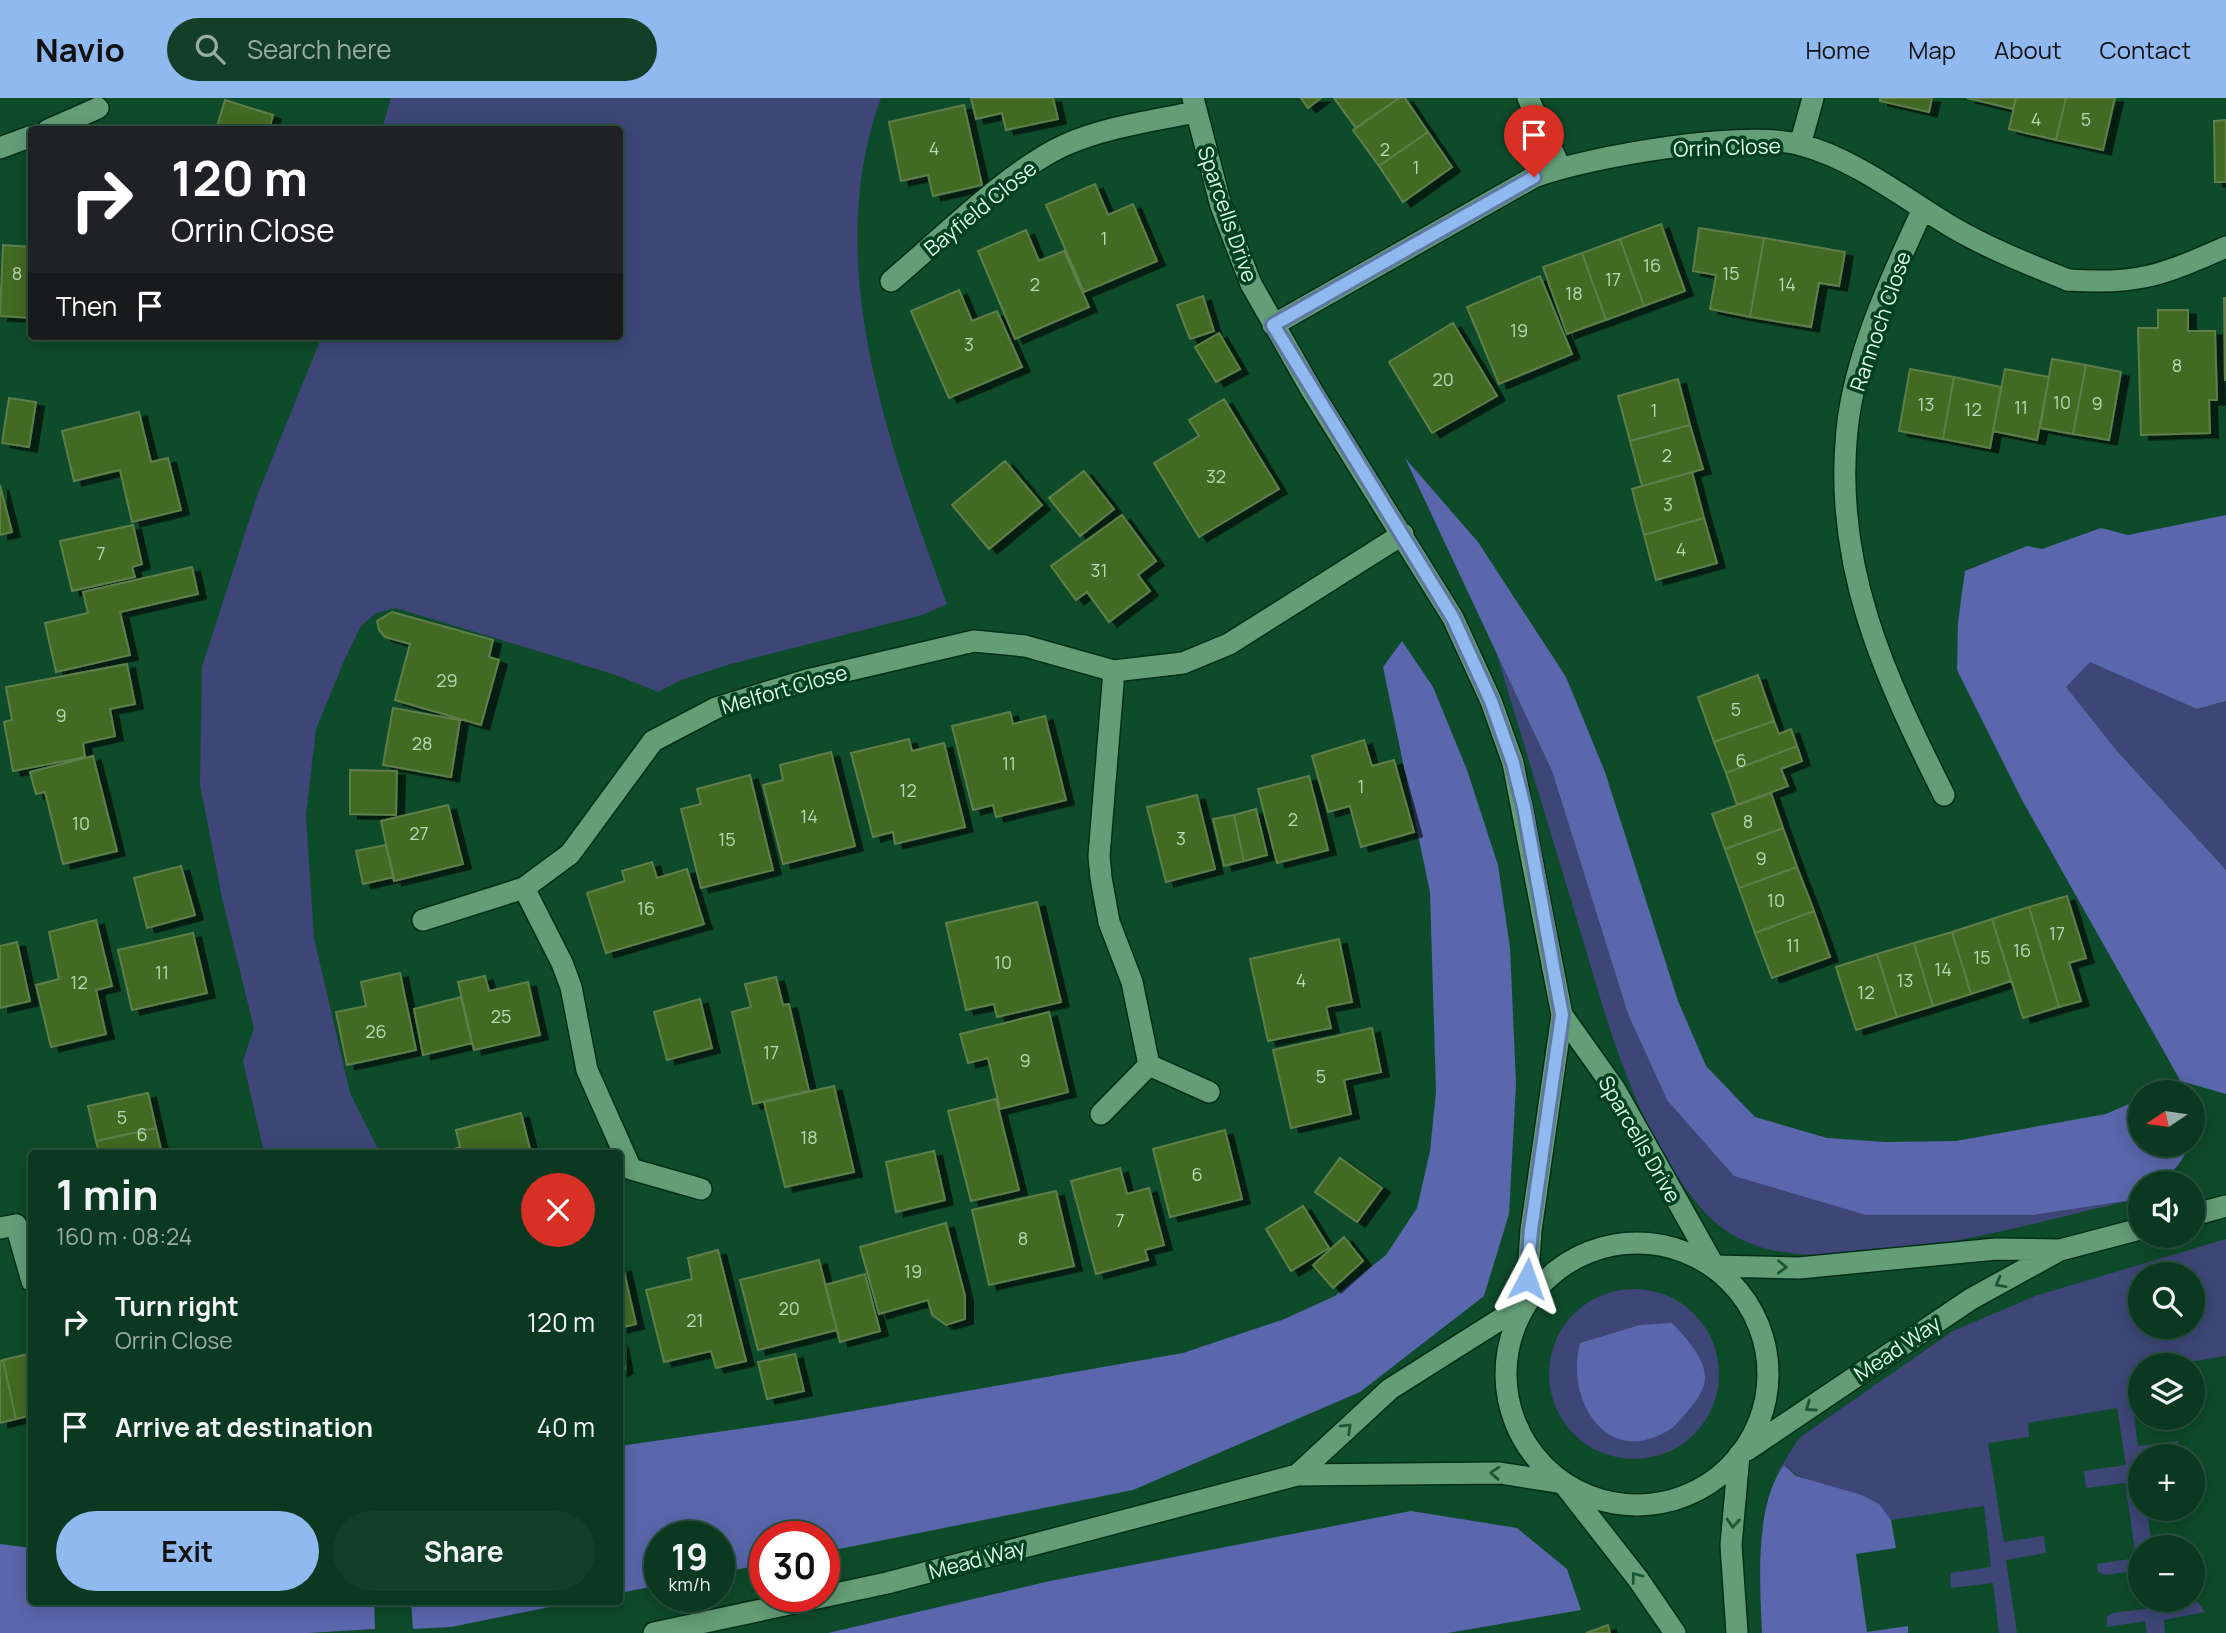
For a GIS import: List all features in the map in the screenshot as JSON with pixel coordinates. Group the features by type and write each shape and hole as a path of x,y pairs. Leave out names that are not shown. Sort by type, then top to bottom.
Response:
{"street":[{"path":"1528,98 1560,167"},
{"path":"1800,145 1813,98"},
{"name":"Bayfield Close","path":"891,281 1024,169 1051,151 1087,137 1194,105"},
{"name":"Sparcells Drive","path":"1194,105 1233,240 1273,325 1403,534 1464,639 1513,763 1524,807 1562,1015 1531,1230 1526,1303"},
{"path":"59,126 98,108"},
{"path":"0,148 28,138"},
{"name":"Orrin Close","path":"1273,325 1508,190 1560,167 1718,143 1800,145 1866,174 2001,253 2068,280 2112,283 2146,278 2172,271 2226,247"},
{"name":"Rannoch Close","path":"1923,209 1865,352 1847,429 1845,472 1854,563 1876,650 1944,795"},
{"name":"Melfort Close","path":"424,920 524,888 570,854 653,741 716,708 807,680 974,641 1025,646 1114,671 1182,663 1229,644 1403,534"},
{"path":"1114,671 1099,856 1109,922 1132,982 1149,1065"},
{"path":"524,888 562,963 570,987 587,1070 616,1150"},
{"name":"Sparcells Drive","path":"1562,1015 1614,1088 1714,1266"},
{"path":"1149,1065 1209,1092"},
{"path":"1101,1114 1149,1065"},
{"path":"625,1175 701,1189"},
{"path":"2205,1212 2226,1206"},
{"path":"8,1227 28,1272"},
{"name":"Mead Way","path":"1739,1455 1910,1338 2060,1250 2128,1231"},
{"path":"1563,1483 1595,1499 1630,1506 1665,1503 1699,1490 1728,1469 1750,1441 1764,1408 1769,1373 1764,1338 1752,1310 1735,1286 1714,1266 1688,1252 1659,1244 1630,1242 1601,1247 1571,1259 1546,1279 1526,1303 1512,1331 1505,1363 1507,1394 1518,1429 1536,1459 1563,1483 1638,1579 1675,1633"},
{"name":"Mead Way","path":"1714,1266 1799,1268 1996,1249 2060,1250"},
{"name":"Mead Way","path":"1297,1475 1390,1389 1526,1303"},
{"path":"1737,1633 1731,1545 1739,1455"},
{"name":"Mead Way","path":"654,1633 887,1583 1297,1475 1500,1473 1563,1483"}],"shaded area":[{"path":"391,98 881,98 864,161 858,225 860,290 870,354 885,419 947,604 922,615 727,665 681,680 658,692 616,675 396,608 376,613 361,626 316,729 306,815 314,938 350,1093 378,1150 263,1150 243,1061 254,1028 222,898 200,784 202,667 257,496 320,340 623,340 623,126 383,126"},
{"path":"1405,458 1478,542 1566,677 1605,772 1678,1001 1706,1066 1755,1117 1827,1138 1885,1142 1956,1141 2106,1114 2128,1104 2128,1157 2183,1157 2177,1167 2172,1171 2128,1171 2128,1201 2033,1215 1866,1215 1734,1176 1667,1100 1628,1014 1552,771"},
{"path":"2226,515 2226,701 2197,709 2090,662 2066,687 2117,751 2226,870 2226,1094 2205,1088 2205,1080 2180,1080 2022,800 1957,670 1958,622 1965,571 2027,546 2042,549 2101,528 2128,535"},
{"path":"1402,641 1433,687 1467,770 1498,865 1510,948 1516,1084 1509,1214 1484,1296 1360,1392 1133,1490 840,1549 840,1521 749,1521 749,1567 735,1570 735,1521 644,1521 644,1588 623,1592 623,1446 807,1419 1183,1353 1282,1320 1335,1296 1386,1255 1417,1208 1430,1151 1436,1092 1430,892 1383,667"},
{"path":"1495,649 1552,771 1628,1014 1667,1100 2033,1215 2128,1201 1996,1232 1891,1251 1841,1255 1796,1254 1757,1246 1734,1235 1713,1220 1677,1176 1639,1105 1623,1067"},
{"path":"2090,661 2197,709 2226,701 2226,870 2117,751 2065,687"},
{"path":"2226,1239 2226,1356 2205,1359 2205,1353 2128,1353 2128,1430 2136,1430 2138,1444 2128,1444 2128,1503 2125,1483 2086,1488 2084,1471 2126,1465 2117,1408 2028,1423 2029,1437 1988,1443 2004,1542 2044,1536 2046,1553 2006,1560 2017,1633 1999,1633 1993,1583 1951,1588 1950,1573 1991,1567 1984,1506 1891,1520 1867,1499 1811,1482 1785,1465 1776,1475 1799,1438 1953,1331 2035,1296 2128,1268 2128,1339 2205,1339 2205,1262 2149,1262 2196,1248 2205,1248 2205,1245"},
{"path":"1634,1289 1667,1295 1694,1314 1713,1341 1719,1374 1713,1407 1694,1434 1667,1453 1634,1459 1601,1453 1574,1434 1555,1407 1549,1374 1555,1341 1574,1314 1601,1295"},
{"path":"1672,1323 1702,1363 1705,1378 1699,1396 1674,1426 1646,1440 1626,1441 1609,1434 1595,1422 1585,1405 1579,1386 1577,1364 1580,1343 1640,1325"},
{"path":"2178,1441 2178,1444 2154,1444"},
{"path":"1784,1465 1796,1476 1862,1495 1879,1504 1891,1520 1896,1548 1856,1554 1867,1632 1908,1626 1908,1633 1762,1633 1760,1569 1763,1523 1774,1482"},
{"path":"1411,1511 1517,1528 1567,1569 1581,1610 1448,1633 828,1633 1050,1581"},
{"path":"2131,1521 2149,1521 2150,1535 2133,1535"},
{"path":"0,1544 28,1548 28,1605 374,1605 375,1629 308,1633 0,1633"},
{"path":"2128,1559 2128,1572 2106,1575 2098,1572 2097,1564"},
{"path":"411,1605 559,1605 451,1627 413,1629"},
{"path":"2205,1612 2164,1620 2165,1633 2147,1633 2145,1621 2107,1627 2107,1616 2113,1613"}],"building":[{"path":"971,98 1053,98 1058,119 1006,130 1002,113 976,119"},
{"path":"1301,98 1321,98 1308,108"},
{"path":"1334,98 1399,98 1356,128"},
{"path":"1399,98 1405,98 1428,132 1379,166 1353,130"},
{"path":"1880,98 1932,98 1929,112 1880,101"},
{"path":"1967,98 2016,98 2013,109"},
{"path":"2016,98 2066,98 2056,140 2009,129"},
{"path":"2066,98 2115,98 2103,150 2056,140"},
{"path":"225,100 273,115 270,126 217,126"},
{"path":"964,105 982,185 933,196 928,175 901,181 889,122"},
{"path":"2226,120 2226,182 2215,182 2214,121"},
{"path":"1428,132 1452,167 1403,202 1379,166"},
{"path":"1095,184 1108,215 1133,204 1157,261 1084,292 1046,205"},
{"path":"1661,224 1685,291 1644,306 1620,239"},
{"path":"1699,228 1764,238 1750,317 1710,309 1716,275 1693,271"},
{"path":"1026,230 1039,261 1064,251 1089,307 1015,339 978,251"},
{"path":"1764,238 1845,252 1839,286 1819,283 1811,327 1750,317"},
{"path":"1620,239 1644,306 1606,320 1582,253"},
{"path":"3,245 28,247 28,318 0,316"},
{"path":"1582,253 1606,320 1567,334 1543,267"},
{"path":"1540,276 1572,354 1499,384 1467,307"},
{"path":"959,290 972,321 997,311 1022,367 949,398 911,311"},
{"path":"1203,296 1214,331 1190,339 1177,305"},
{"path":"2226,298 2226,380 2225,380"},
{"path":"2158,310 2188,310 2188,331 2215,331 2217,400 2209,400 2210,433 2141,435 2138,328 2158,328"},
{"path":"1453,323 1497,396 1432,433 1389,362"},
{"path":"1219,333 1240,369 1216,382 1195,347"},
{"path":"2052,359 2086,365 2073,434 2040,428"},
{"path":"2086,365 2121,372 2109,440 2073,434"},
{"path":"1910,369 1954,377 1943,439 1899,431"},
{"path":"2005,369 2049,377 2037,440 1993,431"},
{"path":"1954,377 2001,387 1990,448 1943,439"},
{"path":"1678,379 1690,425 1630,441 1618,396"},
{"path":"9,398 36,402 29,447 2,443"},
{"path":"1224,399 1279,489 1199,537 1154,463 1199,436 1189,420"},
{"path":"139,412 151,462 168,458 181,510 132,522 120,470 74,481 62,431"},
{"path":"1690,425 1703,469 1642,486 1630,441"},
{"path":"1005,461 1042,505 989,549 952,505"},
{"path":"1084,471 1114,509 1080,536 1049,498"},
{"path":"1692,472 1704,518 1644,535 1632,489"},
{"path":"0,485 12,532 0,535"},
{"path":"1122,515 1156,561 1138,575 1150,591 1109,622 1087,592 1076,600 1051,566"},
{"path":"1704,518 1717,563 1656,580 1644,535"},
{"path":"133,525 142,564 132,567 135,577 72,591 60,541"},
{"path":"192,567 198,594 120,612 130,655 56,672 45,623 88,613 83,592"},
{"path":"392,612 493,640 489,657 499,660 481,725 395,700 410,644 385,637 379,630 377,621"},
{"path":"127,664 135,704 110,709 115,736 83,743 85,757 13,771 4,722 12,720 6,687"},
{"path":"1758,675 1774,721 1714,742 1698,697"},
{"path":"393,708 460,720 451,777 383,765"},
{"path":"1010,712 1013,724 1045,716 1066,800 996,817 993,805 973,810 952,726"},
{"path":"1774,721 1779,734 1791,729 1797,746 1726,773 1714,742"},
{"path":"909,739 912,751 944,743 965,827 895,844 893,832 873,837 851,753"},
{"path":"1364,740 1372,766 1394,760 1414,832 1361,847 1350,806 1328,812 1312,756"},
{"path":"1797,746 1802,761 1781,769 1788,786 1737,805 1726,773"},
{"path":"831,752 855,846 783,864 763,785 783,780 780,765"},
{"path":"93,756 117,851 63,864 45,792 36,794 30,772"},
{"path":"350,770 397,771 396,815 350,814"},
{"path":"750,775 773,870 701,888 681,809 701,804 697,789"},
{"path":"1309,776 1328,850 1277,863 1258,789"},
{"path":"1771,793 1783,828 1725,849 1712,814"},
{"path":"1197,795 1215,869 1166,882 1147,807"},
{"path":"448,805 463,864 394,881 381,821"},
{"path":"1256,809 1267,855 1244,861 1234,815"},
{"path":"1234,815 1244,861 1224,866 1213,819"},
{"path":"1783,828 1797,867 1739,888 1725,849"},
{"path":"386,845 394,877 363,884 356,851"},
{"path":"652,862 657,878 687,869 704,924 606,953 587,893 625,881 622,871"},
{"path":"181,866 195,915 147,928 134,878"},
{"path":"1797,867 1814,911 1755,933 1739,888"},
{"path":"2067,896 2086,958 2069,963 2081,1001 2059,1007 2029,907"},
{"path":"1037,902 1061,1002 997,1017 994,1004 966,1010 946,923"},
{"path":"2029,907 2059,1007 2023,1018 1992,919"},
{"path":"1814,911 1830,957 1772,978 1755,933"},
{"path":"1992,919 2011,981 1971,994 1952,932"},
{"path":"96,920 112,986 96,990 106,1034 51,1047 36,985 59,979 49,932"},
{"path":"1952,932 1971,994 1933,1006 1914,943"},
{"path":"193,933 207,993 132,1010 118,950"},
{"path":"1339,939 1352,1002 1326,1007 1331,1028 1268,1041 1250,959"},
{"path":"17,942 30,1001 0,1008 0,946"},
{"path":"1914,943 1933,1006 1897,1017 1877,954"},
{"path":"1877,954 1897,1017 1856,1030 1836,967"},
{"path":"400,973 416,1050 347,1065 336,1012 366,1006 361,982"},
{"path":"485,976 489,991 528,982 540,1035 474,1050 458,982"},
{"path":"776,977 783,1005 789,1004 809,1091 753,1104 732,1012 751,1007 745,984"},
{"path":"461,997 472,1043 423,1055 414,1009"},
{"path":"700,999 712,1048 667,1060 654,1012"},
{"path":"1049,1012 1068,1092 1000,1109 988,1058 968,1063 960,1034"},
{"path":"1372,1028 1381,1072 1344,1080 1351,1114 1291,1128 1273,1050"},
{"path":"834,1086 854,1172 785,1187 764,1102"},
{"path":"148,1093 156,1128 96,1141 88,1106"},
{"path":"996,1099 1019,1190 971,1201 948,1111"},
{"path":"521,1113 530,1150 452,1150 460,1147 456,1130"},
{"path":"156,1128 161,1150 98,1150 96,1141"},
{"path":"1225,1130 1242,1199 1170,1217 1153,1149"},
{"path":"934,1151 945,1200 896,1212 886,1162"},
{"path":"1340,1158 1382,1188 1357,1222 1315,1192"},
{"path":"1120,1168 1127,1194 1149,1188 1164,1245 1145,1250 1148,1260 1096,1274 1071,1181"},
{"path":"1056,1191 1074,1266 989,1285 972,1210"},
{"path":"1303,1206 1329,1248 1291,1271 1266,1229"},
{"path":"946,1223 965,1296 965,1319 946,1325 932,1315 928,1300 879,1314 860,1247"},
{"path":"1344,1237 1363,1261 1333,1288 1313,1265"},
{"path":"718,1250 746,1361 716,1368 711,1351 664,1362 646,1290 692,1279 688,1258"},
{"path":"819,1260 837,1330 758,1350 740,1280"},
{"path":"623,1267 636,1324 623,1327"},
{"path":"865,1274 880,1331 840,1342 825,1285"},
{"path":"28,1354 28,1416 16,1419 3,1360"},
{"path":"795,1354 804,1391 767,1399 758,1362"},
{"path":"3,1360 16,1419 0,1423 0,1361"},
{"path":"1608,1625 1610,1633 1586,1633"}],"route":[{"path":"1527,1279 1531,1230 1562,1015 1524,807 1513,763 1474,659 1453,618 1421,561 1372,487 1273,325 1534,177"}]}
